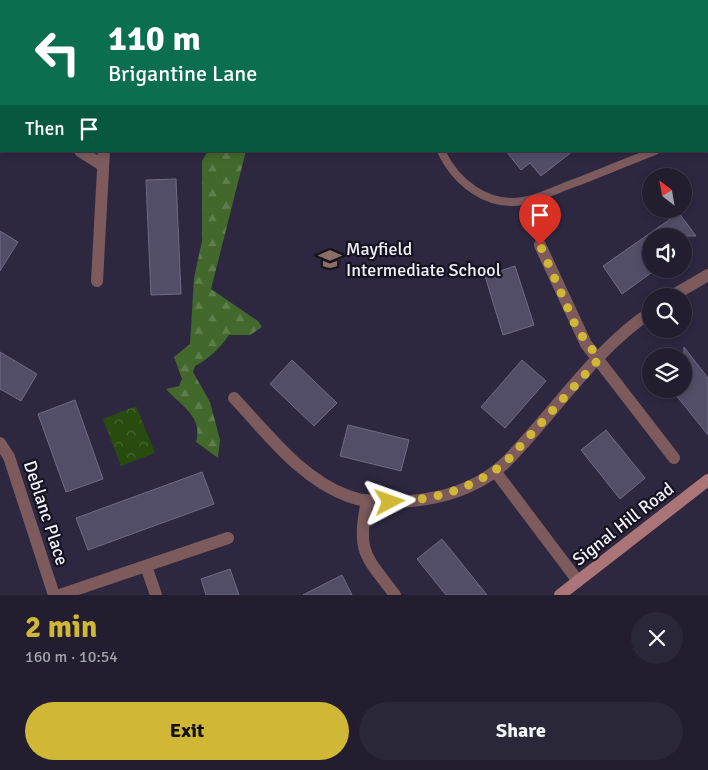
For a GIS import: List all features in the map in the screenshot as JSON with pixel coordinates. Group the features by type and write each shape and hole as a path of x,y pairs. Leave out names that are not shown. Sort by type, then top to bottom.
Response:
{"main road":[{"name":"Signal Hill Road","path":"560,595 708,480"}],"street":[{"path":"82,152 102,165"},
{"path":"98,281 104,152"},
{"path":"540,245 577,329 674,458"},
{"path":"686,288 708,275"},
{"path":"234,398 301,467 347,496 390,502 438,497 474,484 506,462 599,359 642,318"},
{"name":"Deblanc Place","path":"0,443 9,457 54,595"},
{"path":"495,471 578,581"},
{"path":"367,500 361,530 362,544 366,556 395,595"},
{"path":"60,595 228,538"},
{"path":"146,566 156,595"}],"lane":[{"path":"442,152 452,172 464,184 488,198 513,203 544,194 652,152"}],"green space":[{"path":"207,152 246,152 211,289 258,321 262,327 250,335 229,335 214,353 195,366 193,372 210,402 220,440 218,458 196,442 197,425 194,419 190,412 166,389 179,386 182,379 174,357 190,344 194,278 202,241 202,161"},
{"path":"136,406 155,453 121,466 103,419"}],"building":[{"path":"507,152 572,152 541,176 530,163 521,170"},
{"path":"176,179 181,294 151,295 146,180"},
{"path":"672,218 683,218 690,228 657,228"},
{"path":"0,231 18,242 0,271"},
{"path":"642,239 642,278 644,278 622,294 603,266"},
{"path":"515,266 534,325 503,335 485,276"},
{"path":"0,352 37,374 21,401 0,389"},
{"path":"692,357 708,378 708,435 678,398 692,398"},
{"path":"292,360 337,403 314,426 270,384"},
{"path":"522,360 546,381 505,428 481,407"},
{"path":"75,400 103,479 66,492 38,414"},
{"path":"348,425 409,440 401,471 340,456"},
{"path":"606,430 645,478 620,499 581,450"},
{"path":"202,472 214,504 88,550 76,518"},
{"path":"442,539 487,595 446,595 417,559"},
{"path":"230,569 239,595 206,595 201,579"},
{"path":"342,575 352,595 303,595"}],"place":[{"name":"Mayfield Intermediate School","path":"330,259"}],"route":[{"path":"390,502 438,497 461,490 495,471 506,462 599,359 586,344 577,329 540,245"}]}
